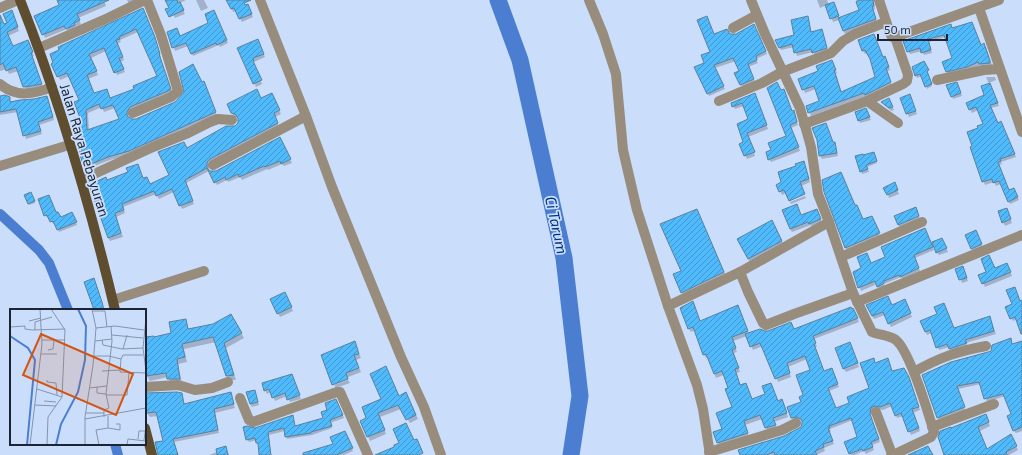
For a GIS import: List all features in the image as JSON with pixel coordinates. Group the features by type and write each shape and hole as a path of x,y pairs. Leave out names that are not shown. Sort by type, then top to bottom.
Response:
{"main road":[{"name":"Jalan Raya Pebayuran","path":"19,0 39,48 81,180 114,305"},
{"path":"146,432 152,455"}],"street":[{"path":"0,8 19,0"},
{"path":"39,48 146,0 161,35 178,91 171,97 132,113"},
{"path":"260,0 306,116 332,187 401,357 424,407 441,455"},
{"path":"589,0 603,34 616,74 623,150 637,210 668,306 697,385 703,409 709,454 782,430 796,423"},
{"path":"751,0 782,72 800,108 811,147 818,194 855,298 872,332 896,340 902,348 914,372 932,427 933,435 892,455 876,412"},
{"path":"804,124 867,101 904,84 907,81 908,75 895,37 891,36 879,0"},
{"path":"895,37 999,0"},
{"path":"979,8 1022,132"},
{"path":"733,28 757,15"},
{"path":"719,101 762,83 782,72 830,53 843,40 886,22"},
{"path":"937,80 984,70 1000,69"},
{"path":"0,84 15,92 26,94 36,93 52,87"},
{"path":"867,101 898,123"},
{"path":"213,165 306,116"},
{"path":"81,180 210,122 218,119 232,120"},
{"path":"0,166 70,145"},
{"path":"668,306 740,272 829,222"},
{"path":"841,257 922,222"},
{"path":"740,272 763,323 766,325 794,314 855,298 1022,235"},
{"path":"114,305 204,271"},
{"path":"914,372 932,361 964,350 986,346"},
{"path":"146,387 178,385 195,390 212,388 228,382"},
{"path":"240,398 249,420 253,422 340,392 368,455"},
{"path":"932,427 994,404"}],"building":[{"path":"57,0 109,0 77,14 80,20 74,23 75,25 66,29 64,26 42,35 34,16 59,5"},
{"path":"165,0 177,0 178,3 180,2 184,10 169,17 165,9 169,8"},
{"path":"226,0 251,0 244,3 245,5 248,4 252,14 239,19 234,8 231,9"},
{"path":"860,0 873,0 874,6 872,6 876,19 843,31 838,18 859,10 856,2"},
{"path":"834,2 839,16 830,19 825,5"},
{"path":"143,8 155,37 171,89 130,107 127,112 127,116 132,119 136,119 175,102 184,92 179,72 193,64 202,82 204,81 216,112 129,151 108,157 84,167 79,152 82,151 74,131 74,118 80,118 74,102 79,100 67,73 57,77 51,64 53,63 50,54 59,50 58,47","holes":["136,29 157,76 133,86 134,89 110,98 107,89 94,93 87,75 97,71 89,54 104,48 114,73 124,69 119,58 123,57 116,40","99,104 101,109 113,105 119,119 87,130 86,110"]},
{"path":"12,10 18,27 7,32 13,46 28,40 42,84 23,87 16,67 6,71 3,63 0,65 0,15 4,24 7,23 3,14"},
{"path":"214,10 227,40 191,54 186,43 172,48 167,32 177,28 180,36 208,23 205,14"},
{"path":"707,16 714,34 727,29 730,34 736,34 754,24 766,51 756,56 757,60 748,64 754,79 740,85 734,73 739,71 733,58 714,65 724,86 707,94 694,67 704,63 701,55 710,52 697,20"},
{"path":"808,16 811,32 822,29 827,48 812,53 811,49 794,53 792,44 779,48 775,40 794,35 791,20"},
{"path":"972,22 981,45 984,43 990,63 979,64 978,62 967,67 946,72 942,62 952,58 944,35 928,39 931,50 921,53 920,48 907,52 903,41 951,24 952,28"},
{"path":"874,34 883,57 885,56 889,67 886,68 891,82 865,95 864,93 808,113 806,106 819,101 814,86 802,90 798,79 818,71 816,66 832,60 841,92 875,77 870,59 865,50 862,51 858,40"},
{"path":"258,39 264,54 253,58 253,61 262,80 253,84 237,48"},
{"path":"924,61 929,70 927,71 932,84 925,87 920,74 915,76 912,67"},
{"path":"777,82 781,90 784,89 792,111 794,110 797,122 790,125 799,147 768,160 766,152 771,150 768,143 786,136 767,88"},
{"path":"957,82 961,93 951,97 946,85"},
{"path":"990,83 998,103 990,105 998,123 1001,121 1015,154 1000,159 1001,161 998,162 1009,190 1014,188 1018,197 1008,202 999,181 993,183 992,179 982,182 970,147 972,146 967,132 978,128 977,126 983,124 976,107 969,110 966,103 984,95 981,86"},
{"path":"257,89 261,98 272,93 280,110 274,113 278,123 210,159 207,162 207,168 185,180 193,201 179,206 172,189 156,196 154,191 122,204 124,210 115,213 121,233 108,238 89,185 106,177 107,180 128,172 126,168 138,164 143,178 147,177 150,184 169,175 158,152 184,142 187,148 226,126 235,126 238,123 238,118 235,114 231,113 227,104"},
{"path":"755,93 767,125 747,133 755,152 744,156 739,144 743,142 737,124 748,119 742,103 732,107 731,103"},
{"path":"910,94 916,111 906,114 900,98"},
{"path":"5,95 10,97 10,102 47,96 53,117 38,122 41,131 23,136 16,109 0,112 0,96"},
{"path":"889,98 893,107 889,108 881,102"},
{"path":"866,108 870,117 858,121 855,112"},
{"path":"826,123 833,142 835,142 837,153 819,156 817,140 812,128"},
{"path":"280,137 291,159 281,164 280,161 265,167 264,166 239,177 238,174 226,180 225,177 214,183 207,168 210,171 216,171"},
{"path":"874,152 877,161 866,165 868,169 860,172 855,156"},
{"path":"804,161 809,179 800,182 805,194 789,201 784,190 779,192 776,185 781,182 778,172 796,166 795,164"},
{"path":"841,172 855,205 857,205 863,219 872,216 880,233 845,248 824,192 822,180"},
{"path":"895,182 898,190 887,195 883,188"},
{"path":"31,192 35,201 28,204 24,195"},
{"path":"49,195 56,212 58,212 61,217 72,212 77,222 57,230 53,221 50,222 47,215 44,216 38,199"},
{"path":"797,204 801,215 817,209 821,219 790,229 782,210"},
{"path":"916,207 919,216 898,225 894,216"},
{"path":"1007,208 1011,219 1002,223 998,211"},
{"path":"697,209 724,272 681,293 673,274 681,271 660,224"},
{"path":"772,220 782,241 748,259 737,239"},
{"path":"925,228 933,247 914,255 919,268 900,277 899,275 884,281 883,284 877,287 875,281 858,288 853,272 861,268 857,257 867,253 871,263 885,257 881,247"},
{"path":"976,230 982,244 971,249 965,235"},
{"path":"942,238 947,248 936,253 932,242"},
{"path":"989,255 995,268 1007,263 1011,272 982,284 978,275 986,272 981,259"},
{"path":"963,266 967,278 959,280 955,269"},
{"path":"94,278 104,309 94,309 84,282"},
{"path":"1015,287 1020,301 1022,300 1022,334 1015,317 1010,319 1005,307 1012,304 1006,290"},
{"path":"285,292 292,307 277,314 270,299"},
{"path":"888,296 892,305 905,299 911,313 888,324 883,312 872,316 866,305"},
{"path":"693,301 700,321 738,305 748,331 732,337 736,348 732,350 739,368 735,369 740,385 746,383 752,399 765,394 762,386 771,383 778,401 782,399 787,413 773,418 776,425 765,428 760,415 744,421 748,433 717,443 713,432 722,429 716,413 732,407 725,389 728,388 722,371 714,374 706,354 703,355 693,327 688,329 680,308"},
{"path":"944,303 954,328 990,316 994,331 965,340 967,343 949,349 947,344 936,348 930,330 925,332 920,321 937,314 934,307"},
{"path":"851,307 858,318 813,336 816,343 814,344 824,371 832,368 838,384 828,388 836,408 849,403 847,397 869,388 860,363 874,358 875,363 888,358 892,371 904,368 909,377 919,407 912,409 919,428 908,432 901,413 895,416 890,403 880,407 874,406 871,408 870,414 879,439 871,442 873,447 863,451 862,449 849,454 844,442 857,437 851,418 829,426 830,428 828,428 833,441 823,444 824,447 815,451 817,455 775,455 774,452 766,455 740,455 738,450 784,436 801,427 802,420 797,417 791,418 787,407 801,402 799,397 803,395 796,375 810,370 805,356 787,363 790,373 775,379 760,343 750,347 745,334 760,329 768,331 791,322 794,329"},
{"path":"231,314 242,333 224,343 234,375 226,376 213,337 182,344 185,357 177,359 180,379 167,379 166,373 146,376 146,337 154,337 171,333 169,322 186,319 188,329 213,324"},
{"path":"1011,338 1012,344 1022,341 1022,427 1013,431 1007,416 1011,414 1003,394 984,399 979,382 957,386 965,407 937,418 922,375 951,362 991,351 992,345"},
{"path":"355,341 359,354 354,355 359,368 346,373 348,379 332,385 321,355"},
{"path":"850,342 858,363 843,369 835,348"},
{"path":"386,366 399,396 406,392 416,415 406,420 398,405 378,413 385,430 367,437 360,421 366,418 362,407 381,399 370,374"},
{"path":"292,374 300,395 287,400 285,393 272,398 269,389 264,391 262,383"},
{"path":"255,390 258,402 250,404 246,392"},
{"path":"231,392 234,404 214,409 218,430 173,439 178,455 158,455 155,442 163,441 156,412 146,413 146,393 182,393 184,404"},
{"path":"336,399 343,415 330,420 332,426 311,433 285,437 284,428 268,432 271,455 259,455 258,443 256,443 255,438 246,440 243,427 247,426 255,428 293,415 295,426 323,418 321,412 327,410 325,403"},
{"path":"986,414 989,422 978,427 987,449 1011,434 1017,446 1006,452 1007,455 944,455 938,437 940,431"},
{"path":"406,423 414,440 417,439 423,453 419,455 375,455 394,447 394,445 399,443 393,429"},
{"path":"345,431 353,448 336,455 303,455 303,453 333,444 330,437"},
{"path":"226,446 228,455 217,455 216,449"},
{"path":"928,446 933,455 908,455"}],"waterway":[{"name":"Ci Tarum","path":"498,0 520,60 564,258 580,396 571,455"},
{"path":"0,214 39,250 49,263 68,309"},
{"path":"115,445 118,455"}]}
